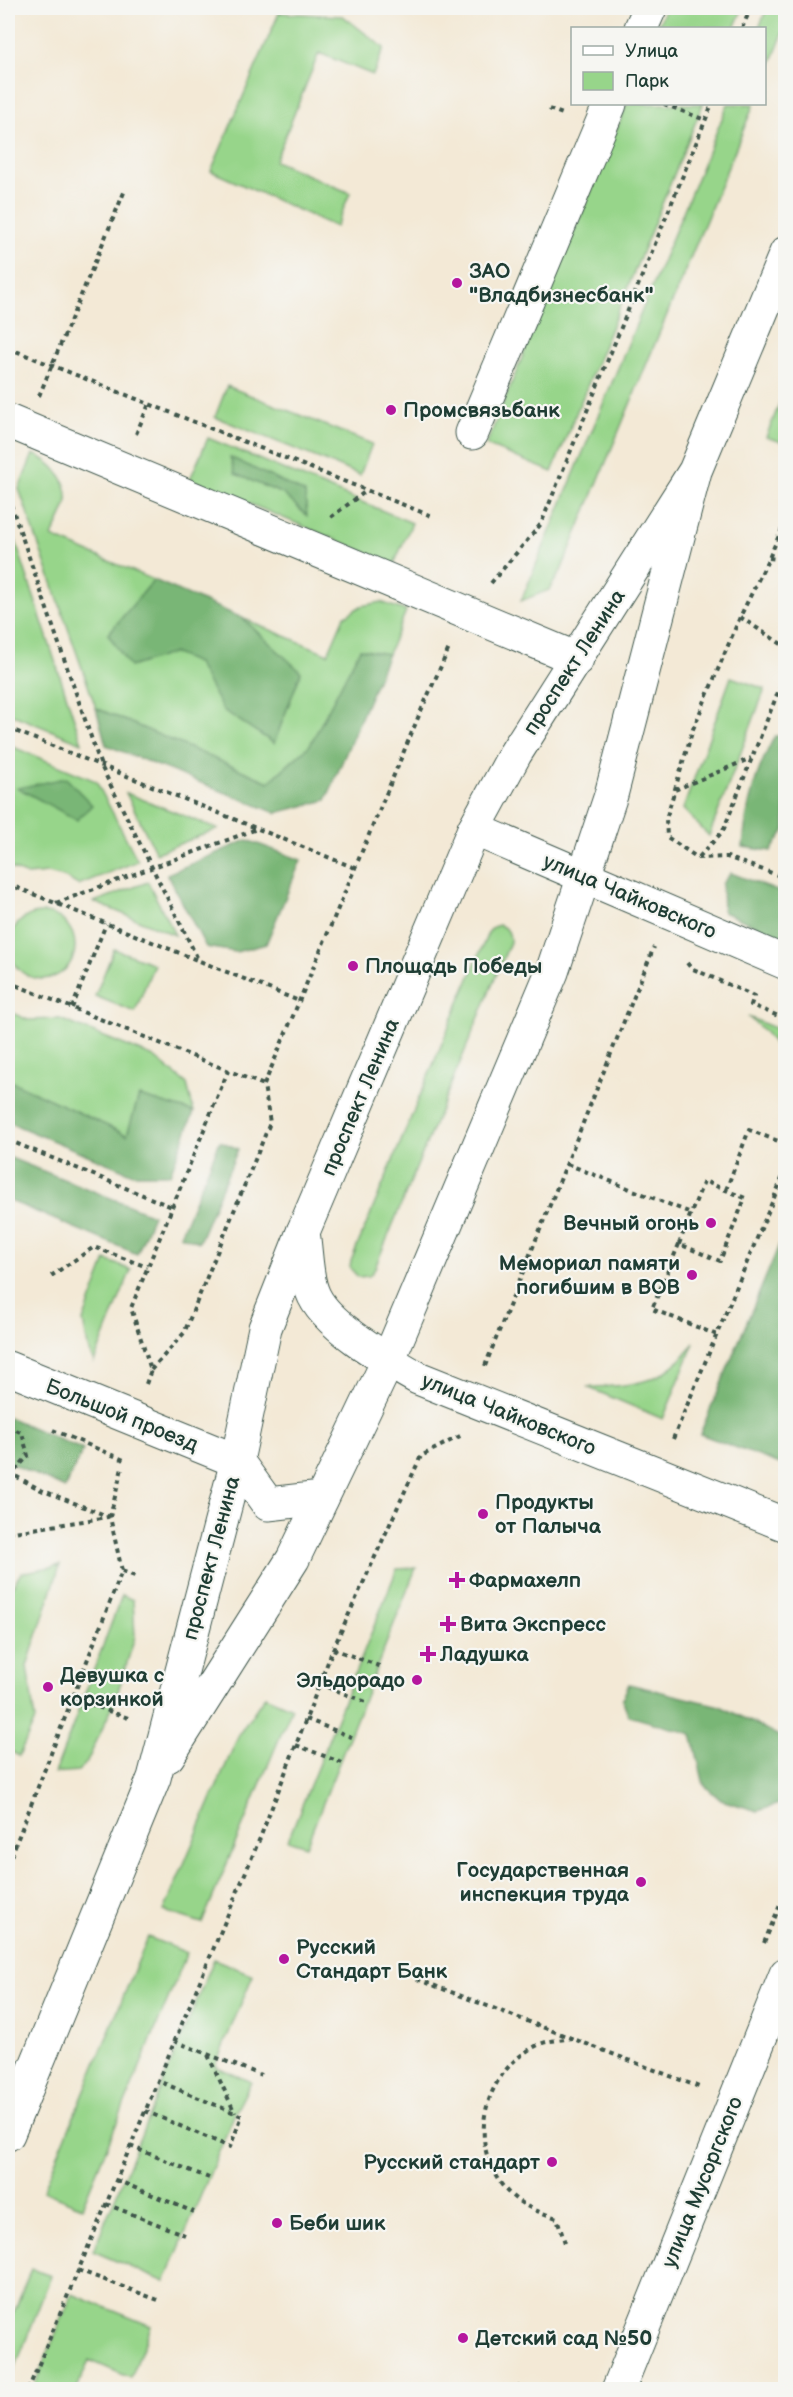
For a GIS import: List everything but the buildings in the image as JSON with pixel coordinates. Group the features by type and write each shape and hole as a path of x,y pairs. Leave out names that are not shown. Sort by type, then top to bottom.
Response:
{"main road":[{"path":"641,27 650,8"},
{"path":"472,433 610,105"},
{"name":"проспект Ленина","path":"154,1778 293,1559 388,1361 552,972 610,795 695,471 786,253"},
{"path":"17,425 577,659"},
{"name":"проспект Ленина","path":"8,2134 154,1778 237,1461 265,1328 303,1232 474,829 515,754 695,471"},
{"name":"улица Чайковского","path":"474,829 786,963"},
{"name":"улица Чайковского","path":"303,1232 312,1292 326,1314 388,1361 418,1378 786,1525"},
{"name":"Большой проезд","path":"8,1368 237,1461"},
{"path":"237,1461 268,1504 322,1498"},
{"name":"улица Мусоргского","path":"618,2390 786,1974"}],"path":[{"path":"742,27 751,8"},
{"path":"666,105 705,120"},
{"path":"144,1390 151,1370 184,1333 270,1122 264,1086 420,713 466,612 541,524 712,105"},
{"path":"8,475 17,425 52,366 125,190"},
{"path":"8,348 434,517"},
{"path":"8,496 101,766 199,961"},
{"path":"786,520 740,617 693,729 666,819 668,837 698,858 727,857 786,878"},
{"path":"769,558 786,560"},
{"path":"740,617 786,647"},
{"path":"698,858 723,831 786,672"},
{"path":"782,681 786,687"},
{"path":"8,728 356,868"},
{"path":"674,790 752,758"},
{"path":"55,903 257,829"},
{"path":"8,884 299,1001"},
{"path":"8,905 15,887"},
{"path":"72,1008 106,924"},
{"path":"481,1376 657,940"},
{"path":"8,982 264,1086"},
{"path":"8,989 18,986"},
{"path":"751,1005 786,1019"},
{"path":"151,1370 131,1308 228,1071"},
{"path":"726,1190 749,1130 786,1144"},
{"path":"8,1140 172,1207"},
{"path":"567,1164 691,1213"},
{"path":"663,1435 674,1440 786,1169"},
{"path":"679,1244 720,1261 745,1198 704,1181 652,1308 717,1335"},
{"path":"51,1276 94,1247 147,1267"},
{"path":"8,1426 22,1433 28,1456 10,1473 41,1490 110,1517"},
{"path":"46,1427 124,1460"},
{"path":"28,2390 260,1838 333,1648 422,1456 468,1432"},
{"path":"8,1864 122,1571 110,1517 122,1468"},
{"path":"8,1533 110,1517"},
{"path":"122,1571 137,1576"},
{"path":"333,1648 382,1666"},
{"path":"319,1684 366,1702"},
{"path":"73,1698 110,1711"},
{"path":"306,1719 354,1738"},
{"path":"296,1745 345,1764"},
{"path":"8,1841 15,1845"},
{"path":"417,1978 703,2088"},
{"path":"565,2243 556,2218 529,2208 506,2190 490,2165 483,2136 485,2107 497,2080 516,2058 542,2044 573,2038"},
{"path":"174,2041 261,2075"},
{"path":"208,2054 235,2113"},
{"path":"145,2111 230,2147 242,2116 158,2081"},
{"path":"130,2146 209,2178"},
{"path":"116,2180 194,2212"},
{"path":"106,2204 185,2235"},
{"path":"78,2270 158,2300"},
{"path":"517,2386 525,2390"}],"green space":[{"path":"666,8 743,8 734,27 657,27"},
{"path":"767,8 785,8 785,28 766,76 766,27 759,27"},
{"path":"279,13 343,16 384,48 373,75 319,53 275,161 350,193 336,227 211,171"},
{"path":"627,105 703,105 552,472 486,445"},
{"path":"728,105 754,105 561,571 549,590 521,601"},
{"path":"227,386 372,444 360,475 215,417"},
{"path":"785,390 785,443 766,437"},
{"path":"208,438 412,523 394,564 190,479"},
{"path":"33,454 46,461 58,472 67,493 66,505 52,537 154,580 108,634 173,653 197,663 223,710 274,743 301,673 242,618 328,654 344,617 361,606 381,602 406,611 388,654 360,649 310,745 269,782 96,708 19,489"},
{"path":"230,457 305,493 307,516 283,494 235,474"},
{"path":"8,518 82,743 8,713"},
{"path":"154,580 242,618 301,672 274,743 223,710 197,663 173,653 130,667 108,634"},
{"path":"360,649 388,654 326,800 276,813 106,745 96,708 269,782 310,745"},
{"path":"731,677 765,689 709,836 683,809"},
{"path":"775,736 785,736 785,830 771,851 743,847 746,817 753,790 762,763"},
{"path":"8,745 96,781 138,861 78,885 64,877 48,873 27,875 8,867"},
{"path":"66,778 92,805 77,820 18,788"},
{"path":"126,793 218,829 156,853"},
{"path":"247,840 301,860 266,944 236,952 206,947 167,874"},
{"path":"731,873 785,894 785,938 723,912 722,884"},
{"path":"148,882 175,935 94,902"},
{"path":"42,913 55,915 70,928 75,946 73,959 60,974 42,979 29,977 14,964 9,946 11,933 24,918"},
{"path":"499,925 508,931 510,942 374,1270 369,1276 358,1277 350,1268 351,1261 488,933 493,927"},
{"path":"114,949 154,964 135,1012 95,996"},
{"path":"8,1011 28,1020 60,1019 154,1057 187,1084 194,1112 139,1096 127,1135 8,1080"},
{"path":"748,1017 785,1032 786,1116 782,1061 770,1039"},
{"path":"8,1080 127,1135 139,1096 194,1112 170,1174 133,1174 8,1122"},
{"path":"220,1141 238,1149 199,1242 180,1235"},
{"path":"8,1157 153,1215 137,1254 8,1200"},
{"path":"785,1231 785,1466 700,1434"},
{"path":"106,1260 131,1270 94,1362 88,1347 83,1321"},
{"path":"694,1343 663,1419 587,1387 648,1380 672,1367"},
{"path":"8,1417 83,1450 65,1488 8,1462"},
{"path":"60,1565 27,1666 35,1720 19,1756 8,1750 8,1593 21,1573"},
{"path":"416,1568 306,1846 288,1840 397,1569"},
{"path":"122,1595 133,1600 135,1637 115,1701 87,1762 78,1771 55,1773"},
{"path":"629,1684 720,1706 785,1739 785,1802 758,1811 721,1800 704,1785 692,1734 629,1716 622,1700"},
{"path":"265,1696 292,1708 202,1923 164,1911 239,1734"},
{"path":"148,1937 187,1953 82,2207 43,2191"},
{"path":"214,1959 253,1975 215,2066 251,2082 235,2113 165,2282 93,2251"},
{"path":"31,2269 51,2276 8,2386 8,2328"},
{"path":"72,2294 151,2326 131,2378 89,2360 77,2389 33,2389"}],"place":[{"name":"ЗАО \"Владбизнесбанк\"","path":"457,283"},
{"name":"Промсвязьбанк","path":"391,410"},
{"name":"Площадь Победы","path":"353,966"},
{"name":"Вечный огонь","path":"711,1223"},
{"name":"Мемориал памяти погибшим в ВОВ","path":"692,1275"},
{"name":"Продукты от Палыча","path":"483,1514"},
{"name":"Фармахелп","path":"457,1580"},
{"name":"Вита Экспресс","path":"448,1624"},
{"name":"Ладушка","path":"428,1654"},
{"name":"Эльдорадо","path":"417,1680"},
{"name":"Девушка с корзинкой","path":"48,1687"},
{"name":"Государственная инспекция труда","path":"641,1882"},
{"name":"Русский Стандарт Банк","path":"284,1959"},
{"name":"Русский стандарт","path":"552,2162"},
{"name":"Беби шик","path":"277,2223"},
{"name":"Детский сад №50","path":"463,2338"}]}
